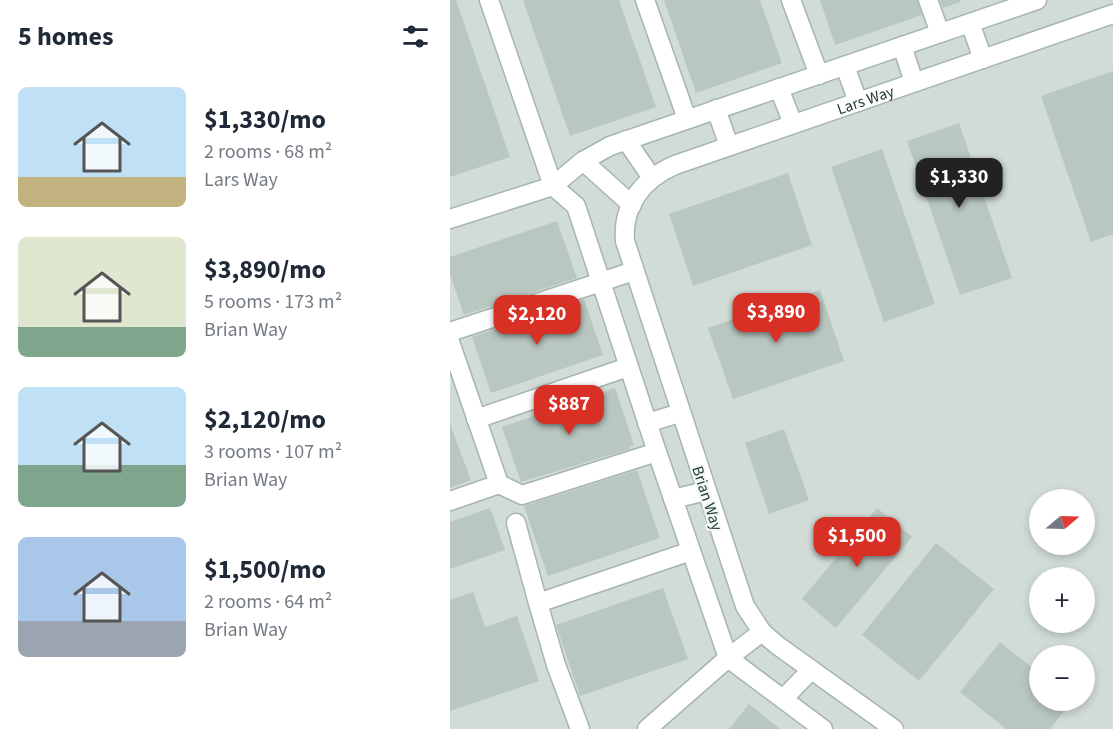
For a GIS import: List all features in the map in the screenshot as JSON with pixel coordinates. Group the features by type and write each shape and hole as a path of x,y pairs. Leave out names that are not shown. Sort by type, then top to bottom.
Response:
{"street":[{"path":"489,0 553,186 576,206 599,282 728,658 823,729"},
{"path":"645,0 687,119"},
{"path":"791,0 819,75"},
{"path":"928,0 940,33"},
{"path":"450,219 553,186 583,161 626,140 1037,0"},
{"name":"Lars Way","path":"632,205 637,191 652,178 675,165 983,58 1106,10"},
{"path":"970,23 983,58"},
{"path":"902,46 914,82"},
{"path":"845,66 858,102"},
{"path":"779,88 793,124"},
{"path":"716,109 729,146"},
{"path":"626,140 652,178"},
{"path":"583,161 632,205"},
{"name":"Brian Way","path":"632,205 624,228 634,272 745,606 762,632 875,724 894,729"},
{"path":"450,332 634,272"},
{"path":"450,342 455,377 476,419 499,484"},
{"path":"476,419 628,367"},
{"path":"647,423 680,413"},
{"path":"450,501 499,484 522,495 657,452"},
{"path":"673,499 706,491"},
{"path":"516,523 556,665 580,729"},
{"path":"538,603 691,550"},
{"path":"700,578 731,569"},
{"path":"647,729 728,658 762,632"},
{"path":"783,699 811,670"}],"shaded area":[{"path":"450,0 1113,0 1113,729 450,729"}],"building":[{"path":"450,0 456,0 510,157 450,177"},
{"path":"523,0 619,0 656,107 570,136"},
{"path":"664,0 760,0 782,63 696,93"},
{"path":"820,0 917,0 922,15 835,45"},
{"path":"940,0 960,0 960,2 943,8"},
{"path":"1113,71 1113,234 1091,242 1041,96"},
{"path":"959,123 1012,278 960,295 907,141"},
{"path":"882,149 935,304 884,322 831,167"},
{"path":"788,173 812,245 693,286 669,214"},
{"path":"557,221 577,278 464,315 450,274 450,257"},
{"path":"820,290 844,361 733,399 708,328"},
{"path":"584,299 603,355 491,393 472,337"},
{"path":"615,388 634,445 629,447 630,449 521,482 502,427"},
{"path":"450,424 471,480 450,488"},
{"path":"784,429 809,500 769,514 745,443"},
{"path":"637,470 660,538 548,576 524,506"},
{"path":"490,508 505,550 450,569 450,522"},
{"path":"877,508 912,537 836,628 802,599"},
{"path":"936,543 994,589 919,681 862,635"},
{"path":"663,588 688,659 580,696 556,625"},
{"path":"473,592 485,627 517,616 539,681 450,711 450,600"},
{"path":"1000,642 1029,665 1029,711 1064,711 1050,729 1006,729 960,692"},
{"path":"749,704 780,729 729,729"}]}
